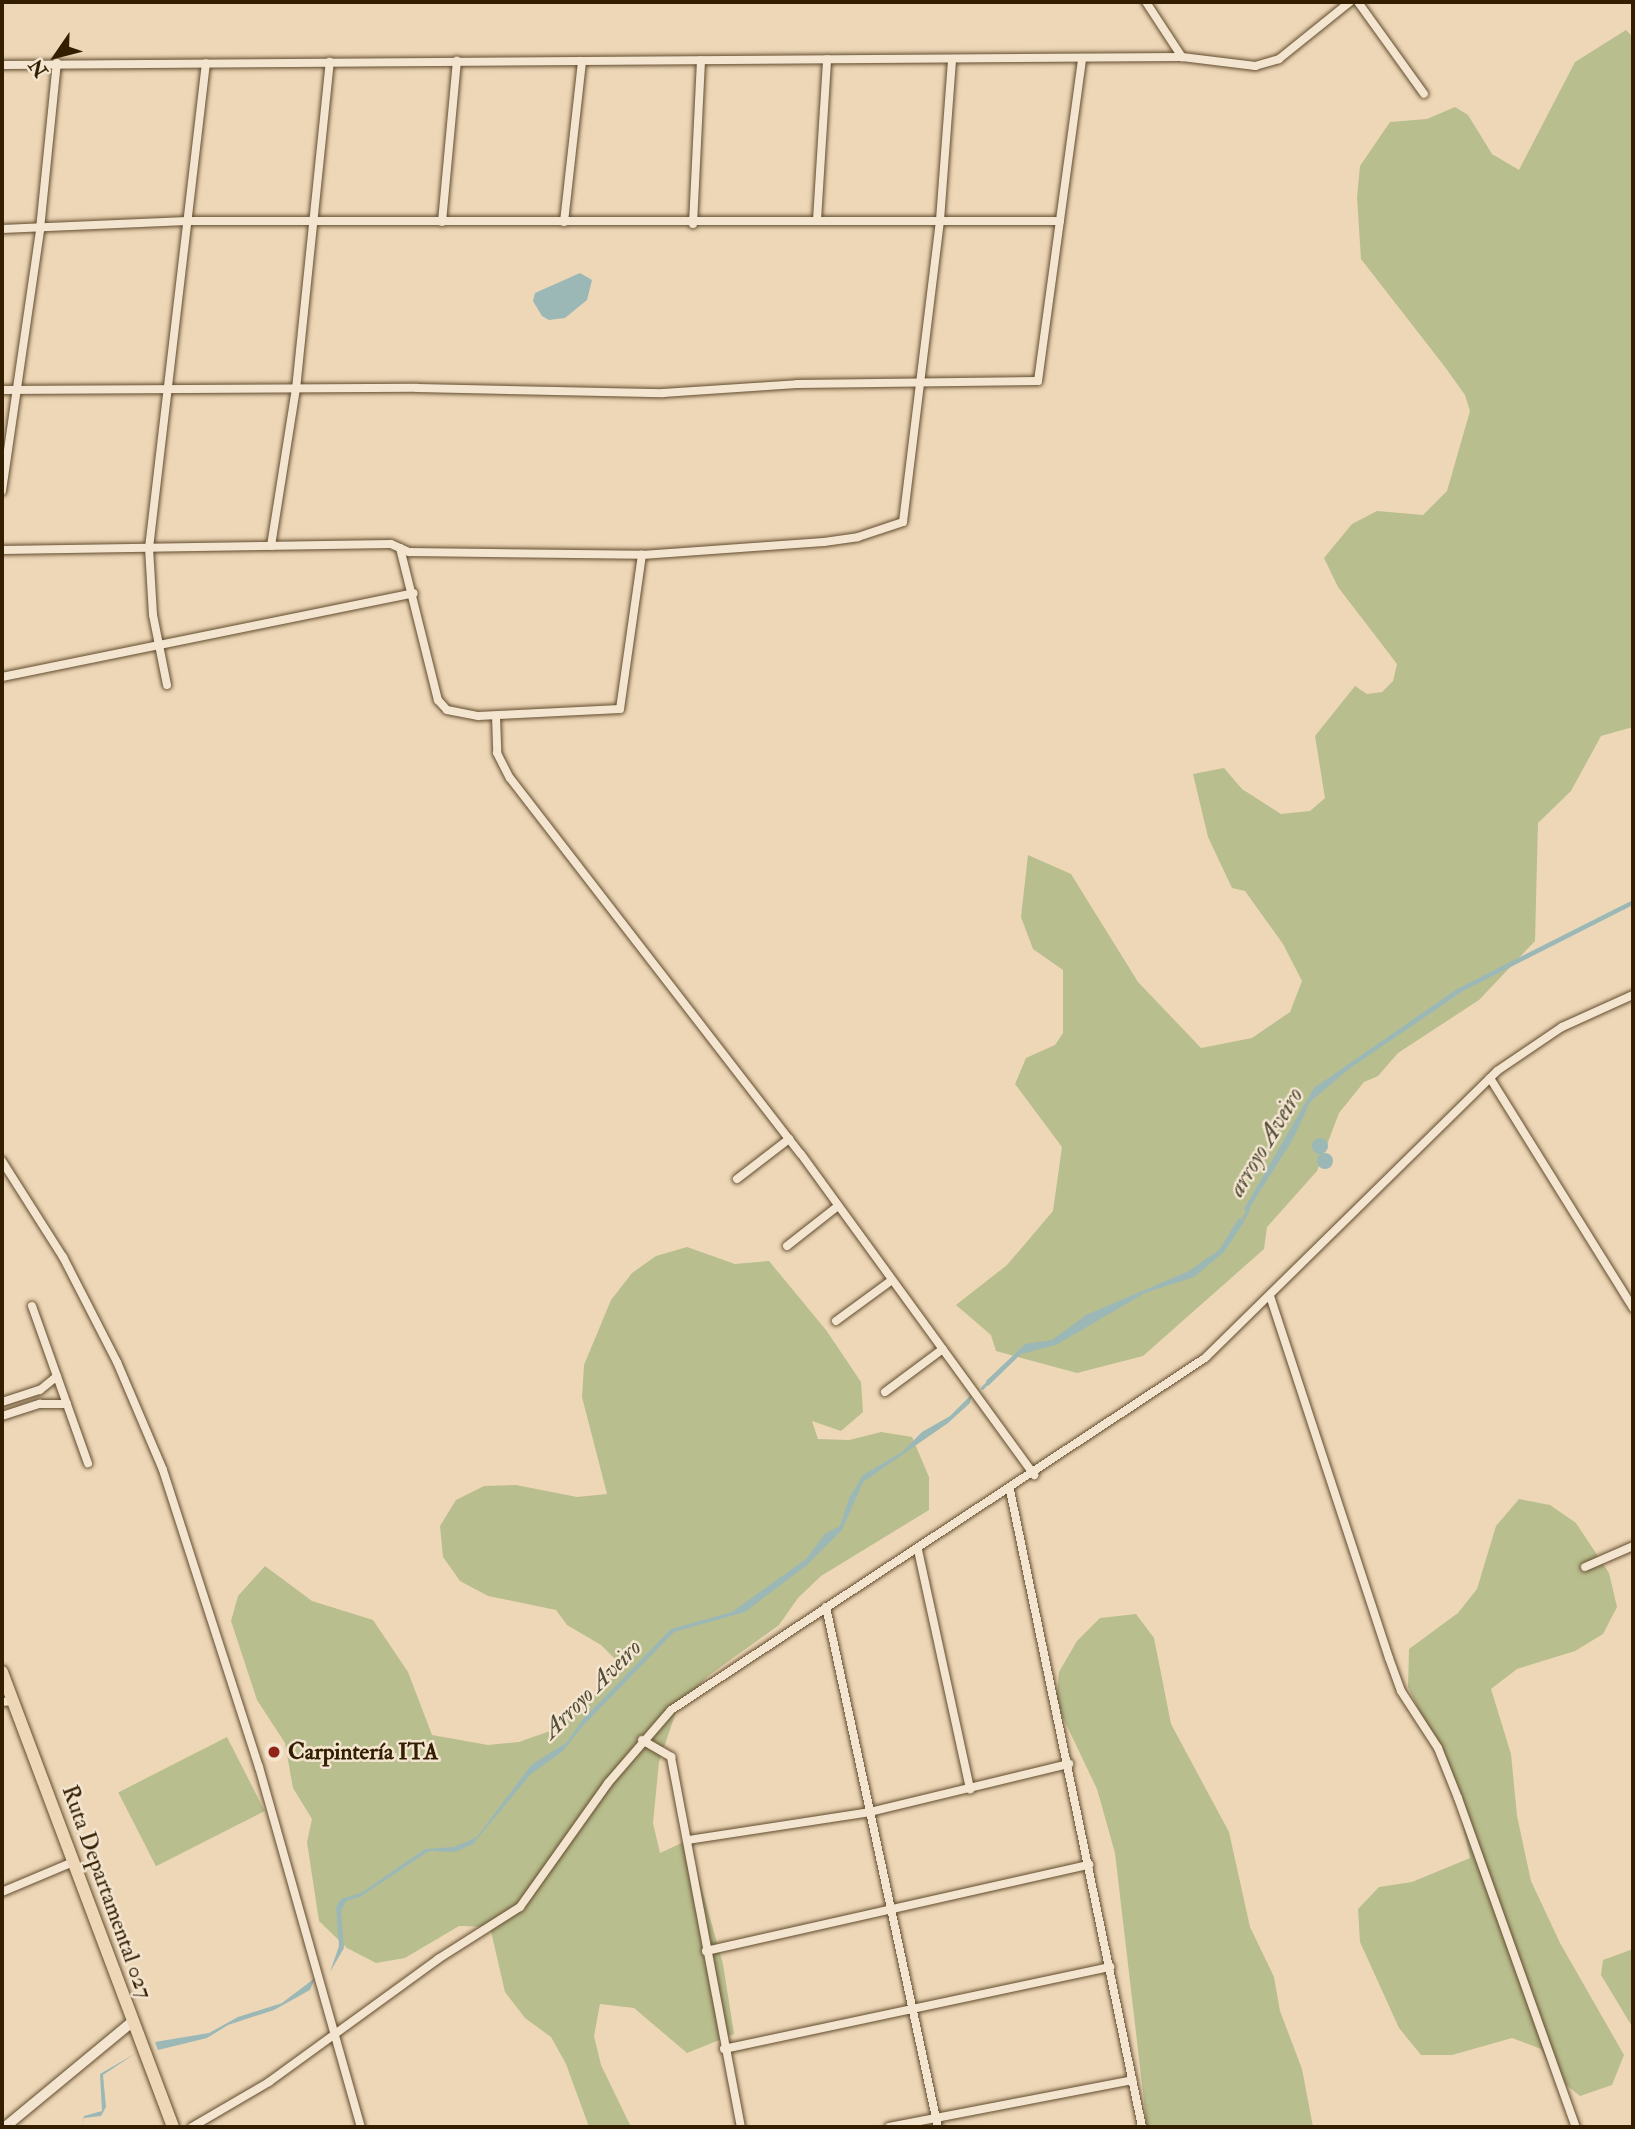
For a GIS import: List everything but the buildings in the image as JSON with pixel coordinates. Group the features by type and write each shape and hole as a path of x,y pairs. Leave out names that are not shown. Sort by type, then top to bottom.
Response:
{"main road":[{"name":"Ruta Departamental 027","path":"2,1672 7,1701 73,1862 173,2127"}],"street":[{"path":"1146,2 1182,57"},
{"path":"2,65 1182,57 1265,64 1279,59 1350,2"},
{"path":"1358,2 1424,94"},
{"path":"2,390 296,389 663,393 1038,381 1082,58"},
{"path":"817,220 827,59"},
{"path":"2,550 391,544 409,552 642,555 824,542 858,537 903,522 940,220 952,59"},
{"path":"693,223 701,60"},
{"path":"442,222 457,61"},
{"path":"564,222 582,61"},
{"path":"167,685 159,647 149,548 206,62"},
{"path":"271,546 296,389 330,62"},
{"path":"2,491 40,229 57,63"},
{"path":"2,229 187,220 693,223 817,220 1060,221"},
{"path":"400,548 414,593 438,700 455,713 496,716 620,709 642,555"},
{"path":"2,677 414,593"},
{"path":"496,716 497,752 510,778 789,1139 1034,1475"},
{"path":"196,2127 269,2082 520,1908 642,1740 696,1691 1034,1475 1205,1358 1489,1078 1562,1027 1633,995"},
{"path":"1489,1078 1633,1308"},
{"path":"737,1179 789,1139"},
{"path":"2,1161 62,1257 117,1362 163,1471 259,1768 361,2127"},
{"path":"787,1246 838,1206"},
{"path":"836,1321 892,1280"},
{"path":"1270,1296 1388,1658 1401,1691 1437,1748 1453,1786 1576,2127"},
{"path":"32,1306 88,1463"},
{"path":"885,1392 943,1349"},
{"path":"2,1402 40,1390 57,1376"},
{"path":"2,1416 40,1404 67,1404"},
{"path":"1010,1490 1069,1764 1142,2127"},
{"path":"1585,1567 1633,1546"},
{"path":"918,1550 970,1789"},
{"path":"826,1607 937,2123"},
{"path":"642,1740 670,1757 741,2127"},
{"path":"688,1840 870,1812 1069,1764"},
{"path":"2,1892 73,1862"},
{"path":"706,1951 1089,1865"},
{"path":"724,2049 1110,1967"},
{"path":"5,2127 132,2022"},
{"path":"888,2127 937,2123 1132,2080"}],"green space":[{"path":"1626,30 1633,37 1633,727 1601,736 1571,791 1538,823 1535,941 1479,1000 1398,1053 1378,1076 1364,1082 1339,1113 1317,1171 1267,1227 1264,1249 1143,1356 1077,1373 996,1351 991,1335 956,1305 1007,1265 1053,1211 1062,1147 1015,1084 1026,1058 1055,1045 1063,1033 1063,970 1033,949 1021,917 1028,855 1071,874 1138,982 1201,1048 1252,1038 1290,1012 1302,981 1283,944 1245,891 1232,888 1208,837 1193,774 1224,768 1242,789 1281,814 1310,811 1325,798 1315,736 1355,686 1367,694 1382,692 1393,681 1397,664 1338,587 1324,558 1352,524 1377,511 1423,515 1447,491 1470,411 1465,395 1445,367 1361,259 1357,197 1360,166 1390,122 1427,119 1455,107 1468,115 1492,154 1519,170 1575,62"},
{"path":"687,1247 735,1264 769,1261 826,1330 861,1382 863,1412 841,1431 812,1421 818,1439 849,1440 881,1432 912,1437 929,1477 929,1510 821,1576 798,1598 779,1625 708,1676 677,1709 659,1762 653,1823 660,1853 688,1840 723,1964 734,2034 687,2053 634,2008 600,2004 594,2036 601,2065 631,2127 589,2127 566,2064 551,2037 525,2018 505,1992 490,1927 459,1926 405,1958 376,1963 347,1948 319,1921 307,1842 312,1819 293,1788 285,1743 257,1700 231,1621 238,1596 265,1566 312,1601 373,1620 408,1672 432,1735 488,1745 519,1742 550,1731 576,1713 623,1667 601,1645 567,1625 556,1610 488,1596 460,1581 443,1557 440,1526 456,1500 484,1486 516,1485 577,1497 607,1494 582,1397 584,1365 611,1300 632,1273 656,1256"},
{"path":"1519,1499 1550,1505 1576,1523 1609,1573 1617,1607 1603,1634 1575,1651 1517,1669 1491,1689 1511,1754 1517,1816 1531,1881 1560,1943 1624,2055 1612,2085 1580,2096 1555,2076 1541,2049 1512,2038 1452,2055 1421,2055 1399,2028 1360,1942 1358,1909 1379,1887 1412,1882 1470,1858 1452,1779 1408,1687 1409,1649 1458,1613 1477,1589 1496,1526"},
{"path":"1136,1614 1154,1638 1171,1724 1229,1832 1250,1927 1274,1977 1280,2011 1302,2069 1313,2127 1147,2127 1115,1853 1097,1789 1056,1703 1059,1672 1077,1641 1100,1618"},
{"path":"227,1737 265,1811 156,1866 118,1792"},
{"path":"1633,1949 1633,2028 1601,1975 1603,1960"}],"water":[{"path":"580,273 592,280 587,300 565,318 549,320 542,316 533,301 535,293"},
{"path":"1633,900 1633,905 1463,991 1349,1069 1310,1102 1293,1139 1247,1212 1244,1209 1314,1088 1457,989"},
{"path":"1317,1138 1323,1138 1328,1146 1326,1152 1317,1154 1312,1149 1312,1143"},
{"path":"1325,1153 1333,1161 1325,1169 1317,1161"},
{"path":"1239,1218 1244,1222 1224,1252 1194,1277 1145,1293 1056,1345 1021,1354 988,1386 986,1381 1025,1344 1052,1340 1086,1315 1189,1271 1219,1250"},
{"path":"972,1394 970,1403 948,1423 863,1482 842,1530 807,1565 745,1612 674,1632 582,1727 563,1751 530,1775 473,1844 455,1852 429,1851 360,1897 346,1901 341,1912 344,1948 330,1972 339,1946 336,1907 341,1899 361,1893 425,1849 454,1847 477,1837 531,1765 567,1742 582,1720 671,1629 732,1612 806,1559 825,1534 840,1526 849,1498 863,1475 902,1452 922,1432 950,1416"},
{"path":"315,1978 310,1990 274,2010 228,2025 207,2038 158,2050 155,2042 209,2033 238,2017 282,2003"},
{"path":"136,2053 103,2075 106,2107 101,2116 84,2118 82,2127 84,2116 102,2111 100,2074"}],"waterway":[{"name":"arroyo Aveiro","path":"1241,1222 1248,1210"},
{"name":"arroyo Aveiro","path":"982,1388 988,1382"}],"place":[{"name":"Carpintería ITA","path":"274,1752"}],"water label":[{"name":"Arroyo Aveiro","path":"592,1689"}]}
